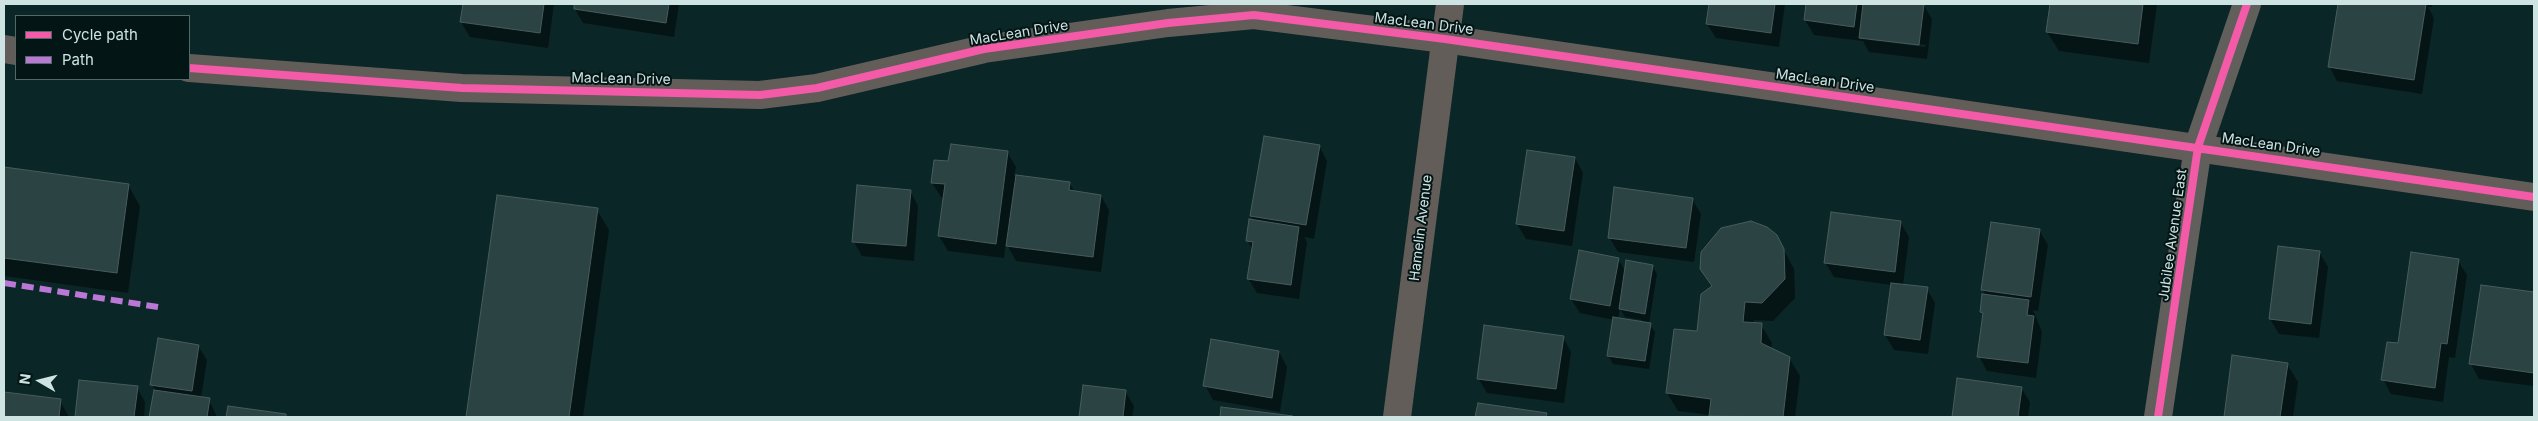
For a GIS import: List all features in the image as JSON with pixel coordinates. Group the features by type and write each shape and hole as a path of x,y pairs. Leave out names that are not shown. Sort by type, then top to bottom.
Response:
{"main road":[{"name":"Jubilee Avenue East","path":"2158,417 2198,147 2247,4"}],"street":[{"name":"Hamelin Avenue","path":"1397,417 1450,4"},
{"name":"MacLean Drive","path":"190,68 462,88 760,95 817,88 984,49 1168,23 1254,15 1445,39 2534,197"}],"building":[{"path":"463,4 544,4 540,33 460,22"},
{"path":"574,4 669,4 666,23 574,9"},
{"path":"1709,4 1775,4 1771,33 1706,24"},
{"path":"1806,4 1857,4 1854,27 1804,20"},
{"path":"1863,4 1924,4 1919,45 1859,38"},
{"path":"2050,4 2143,4 2138,44 2046,32"},
{"path":"2338,4 2426,4 2414,80 2328,67"},
{"path":"1264,136 1320,145 1306,225 1250,216"},
{"path":"951,144 1008,151 996,244 938,236 945,184 931,183 934,160 948,161"},
{"path":"1527,150 1575,157 1564,231 1516,224"},
{"path":"4,167 129,184 117,273 4,258"},
{"path":"1016,175 1070,182 1069,190 1101,195 1093,257 1006,246"},
{"path":"857,185 911,190 906,246 852,242"},
{"path":"1614,187 1693,198 1686,248 1608,238"},
{"path":"497,195 598,208 569,417 466,417"},
{"path":"1831,212 1901,221 1895,272 1824,263"},
{"path":"1249,219 1299,227 1291,285 1247,279 1253,242 1246,241"},
{"path":"1751,221 1767,227 1777,235 1784,249 1785,279 1762,303 1745,302 1743,322 1762,323 1761,343 1790,357 1783,417 1709,416 1711,399 1666,393 1674,329 1697,331 1701,294 1712,286 1700,269 1701,252 1721,228"},
{"path":"1991,222 2040,229 2031,297 1981,290"},
{"path":"2278,246 2320,251 2311,324 2269,319"},
{"path":"1579,250 1619,258 1610,306 1570,299"},
{"path":"2411,252 2459,259 2447,344 2441,343 2435,388 2381,380 2387,342 2398,343"},
{"path":"1626,260 1653,265 1645,314 1619,309"},
{"path":"1891,283 1928,287 1920,340 1884,335"},
{"path":"2481,285 2534,292 2534,373 2469,364"},
{"path":"1982,294 2029,300 2027,315 2034,316 2028,363 1977,357 1983,313 1980,312"},
{"path":"1613,317 1651,323 1645,361 1607,356"},
{"path":"1484,325 1564,336 1556,389 1477,379"},
{"path":"158,338 199,345 192,391 150,385"},
{"path":"1211,339 1279,351 1272,398 1203,386"},
{"path":"2232,355 2288,363 2280,417 2224,417"},
{"path":"1957,378 2022,387 2018,417 1952,417"},
{"path":"79,380 138,386 134,417 75,417"},
{"path":"1083,385 1126,390 1123,417 1079,417"},
{"path":"154,390 210,398 207,417 149,417"},
{"path":"4,392 61,399 59,417 4,417"},
{"path":"1478,403 1547,413 1546,417 1475,417"},
{"path":"228,406 286,414 286,417 226,417"},
{"path":"1221,407 1293,416 1293,417 1220,417"}],"marked path":[{"path":"4,283 158,307"}],"cycle path":[{"path":"2158,417 2198,147 2247,4"},
{"path":"190,68 462,88 760,95 817,88 984,49 1168,23 1254,15 1445,39 2534,197"}]}
